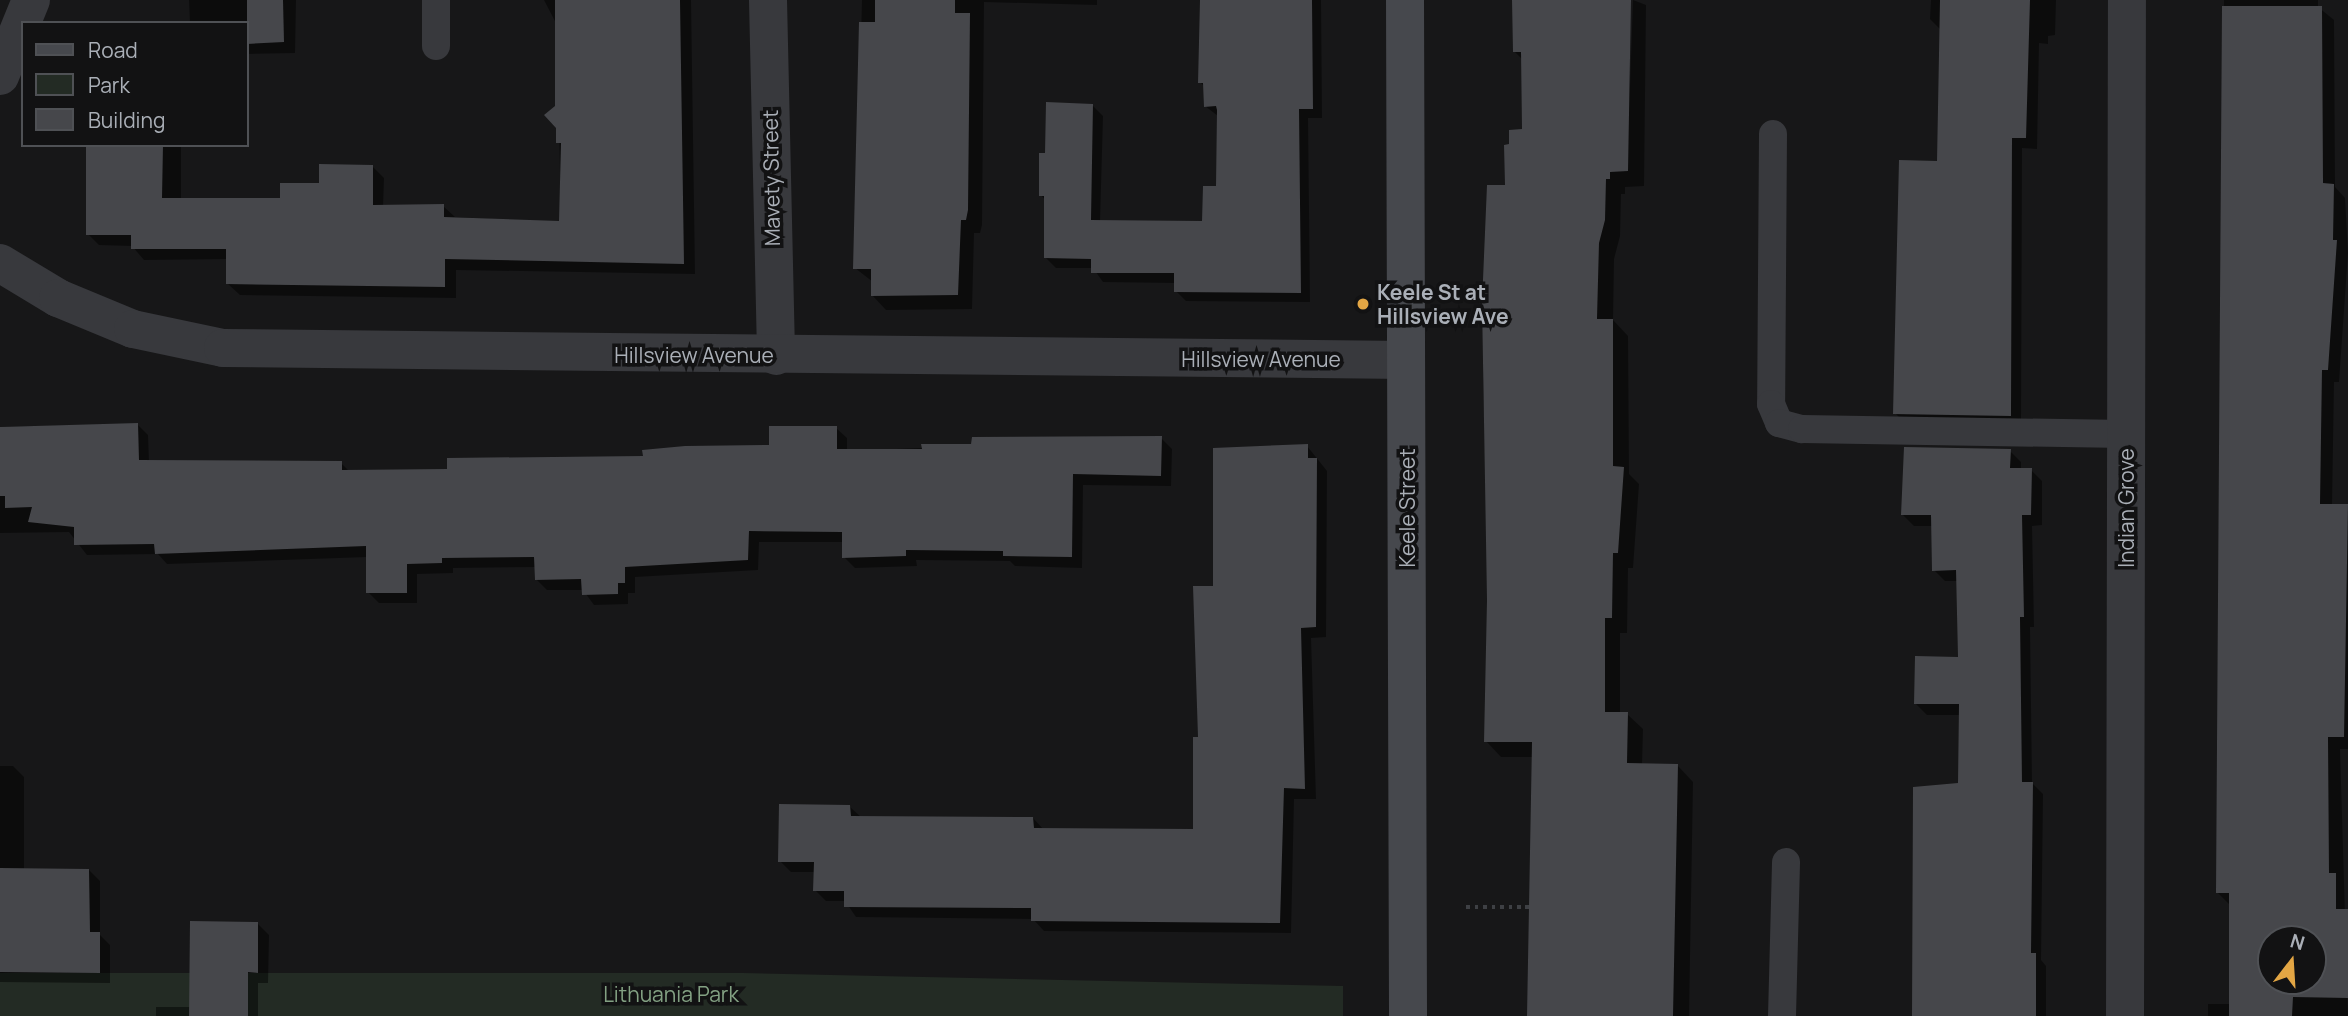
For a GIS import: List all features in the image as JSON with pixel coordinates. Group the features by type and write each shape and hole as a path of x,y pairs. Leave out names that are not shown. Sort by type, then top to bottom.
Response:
{"main road":[{"name":"Keele Street","path":"1405,0 1408,1016"}],"street":[{"path":"23,21 32,0"},
{"name":"Mavety Street","path":"768,0 776,356"},
{"name":"Indian Grove","path":"2125,1016 2127,0"},
{"path":"0,76 21,26"},
{"name":"Hillsview Avenue","path":"0,263 58,298 133,329 223,348 776,356 1406,360"}],"lane":[{"path":"436,0 436,46"},
{"path":"1773,134 1771,404 1779,423 1802,429 2126,434"},
{"path":"1783,1016 1786,862"}],"path":[{"path":"1466,907 1529,907"}],"green space":[{"name":"Lithuania Park","path":"0,973 743,973 1343,986 1343,1016 0,1016"}],"building":[{"path":"247,0 283,0 284,42 248,44"},
{"path":"555,0 680,0 684,264 445,259 445,287 226,284 226,249 131,249 131,235 86,235 86,147 163,147 162,198 280,198 280,183 319,183 319,164 373,165 373,205 444,204 444,217 559,221 561,143 556,143 556,128 544,115 555,106"},
{"path":"875,0 955,0 955,13 970,13 968,210 966,220 961,220 958,295 871,296 871,269 853,269 859,22 875,22"},
{"path":"1200,0 1312,0 1313,109 1299,109 1301,293 1174,292 1174,273 1091,273 1091,259 1044,258 1044,196 1039,196 1039,153 1045,153 1046,102 1093,104 1091,220 1202,221 1203,186 1216,186 1217,110 1216,106 1204,107 1203,83 1198,83"},
{"path":"1512,0 1631,0 1628,171 1610,172 1610,179 1606,179 1605,220 1599,243 1597,319 1613,319 1613,466 1624,467 1618,553 1613,553 1612,618 1605,618 1605,712 1628,712 1627,763 1678,764 1673,1016 1527,1016 1532,742 1484,742 1487,600 1482,303 1487,185 1505,185 1504,145 1509,144 1509,130 1522,129 1521,52 1513,52"},
{"path":"1940,0 2030,0 2026,138 2012,138 2011,416 1893,414 1899,160 1937,161"},
{"path":"2222,6 2322,6 2323,183 2334,184 2333,240 2337,240 2328,370 2322,370 2320,504 2348,504 2344,737 2328,737 2329,873 2336,873 2336,909 2348,909 2348,998 2293,997 2292,1016 2229,1016 2229,893 2216,893"},
{"path":"138,423 139,460 342,461 342,470 447,469 447,458 643,456 642,450 685,446 769,445 769,426 837,426 837,449 922,449 921,444 971,444 972,437 1162,436 1161,476 1073,474 1072,557 1003,556 1003,551 906,550 906,556 842,558 842,532 749,531 748,560 625,567 625,583 618,583 618,594 582,595 581,579 535,580 534,557 442,558 442,563 407,564 407,593 366,593 366,546 155,554 154,544 74,545 74,527 28,522 32,507 5,508 5,496 0,496 0,427"},
{"path":"1308,444 1308,458 1317,458 1316,627 1301,628 1305,789 1284,788 1280,923 1031,921 1031,908 844,907 844,891 813,891 814,862 778,862 779,804 850,805 851,816 1033,817 1034,828 1193,829 1193,737 1198,737 1193,586 1213,586 1213,448"},
{"path":"1904,447 2011,449 2010,468 2032,468 2031,515 2022,515 2024,617 2020,617 2022,782 2033,782 2031,953 2036,953 2036,1016 1912,1016 1913,787 1958,783 1959,704 1914,704 1915,656 1958,657 1956,570 1932,571 1931,515 1901,515"},
{"path":"0,868 89,869 90,932 100,932 100,973 0,972"},
{"path":"190,921 258,922 258,973 248,972 248,1016 189,1016"}],"place":[{"name":"Keele St at Hillsview Ave","path":"1363,304"}]}
